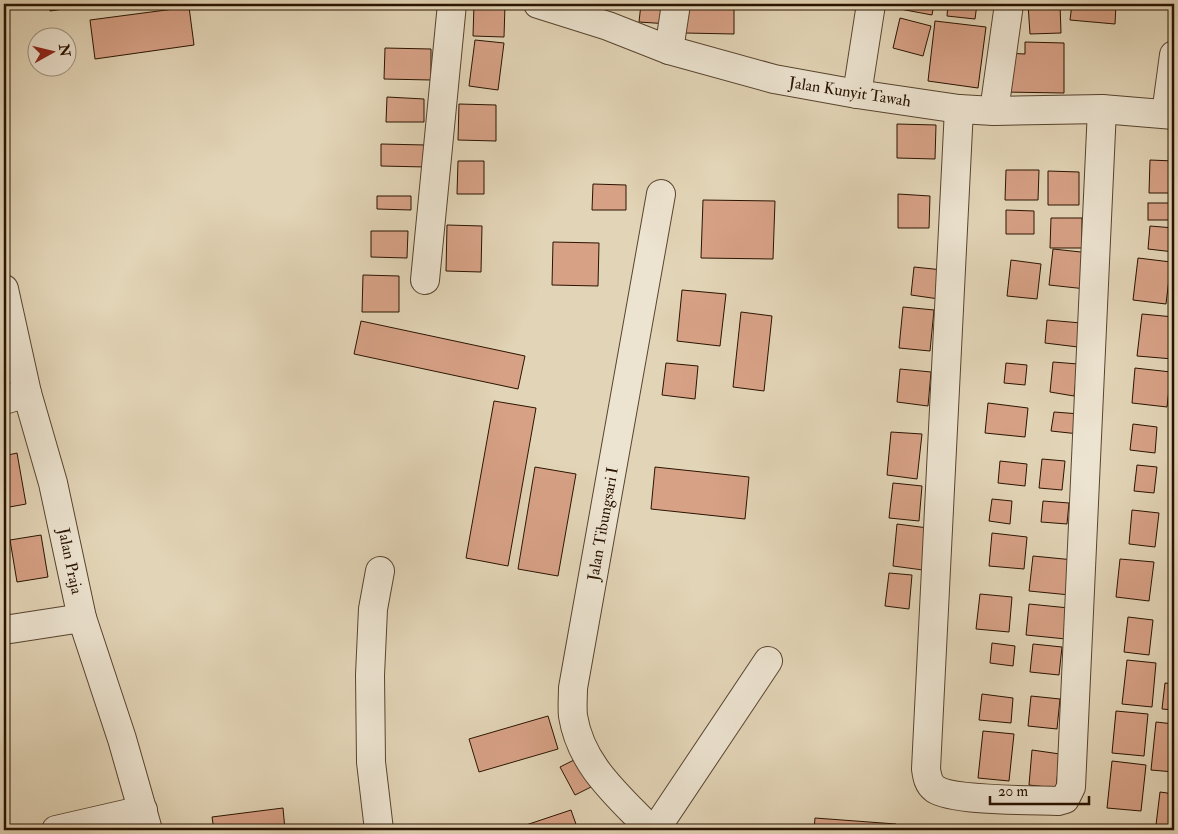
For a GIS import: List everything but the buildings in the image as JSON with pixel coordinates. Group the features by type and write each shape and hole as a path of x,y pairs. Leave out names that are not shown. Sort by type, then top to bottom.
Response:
{"street":[{"path":"425,280 452,4"},
{"name":"Jalan Kunyit Tawah","path":"538,4 610,15 669,50 774,79 857,94 960,109 994,111 1102,110 1170,115"},
{"path":"669,50 676,4"},
{"path":"857,94 871,4"},
{"path":"994,111 1009,4"},
{"path":"1170,115 1174,56"},
{"path":"960,109 926,768 928,780 935,789 956,796 1058,801 1065,799 1071,787 1102,110"},
{"name":"Jalan Tibungsari I","path":"653,830 593,768 582,748 573,715 573,688 661,194"},
{"name":"Jalan Praja","path":"4,289 15,397 53,483 82,618 122,739 145,820"},
{"path":"379,830 371,762 370,675 373,609 380,571"},
{"path":"4,630 82,618"},
{"path":"653,830 768,661"},
{"path":"56,830 145,820"}]}
